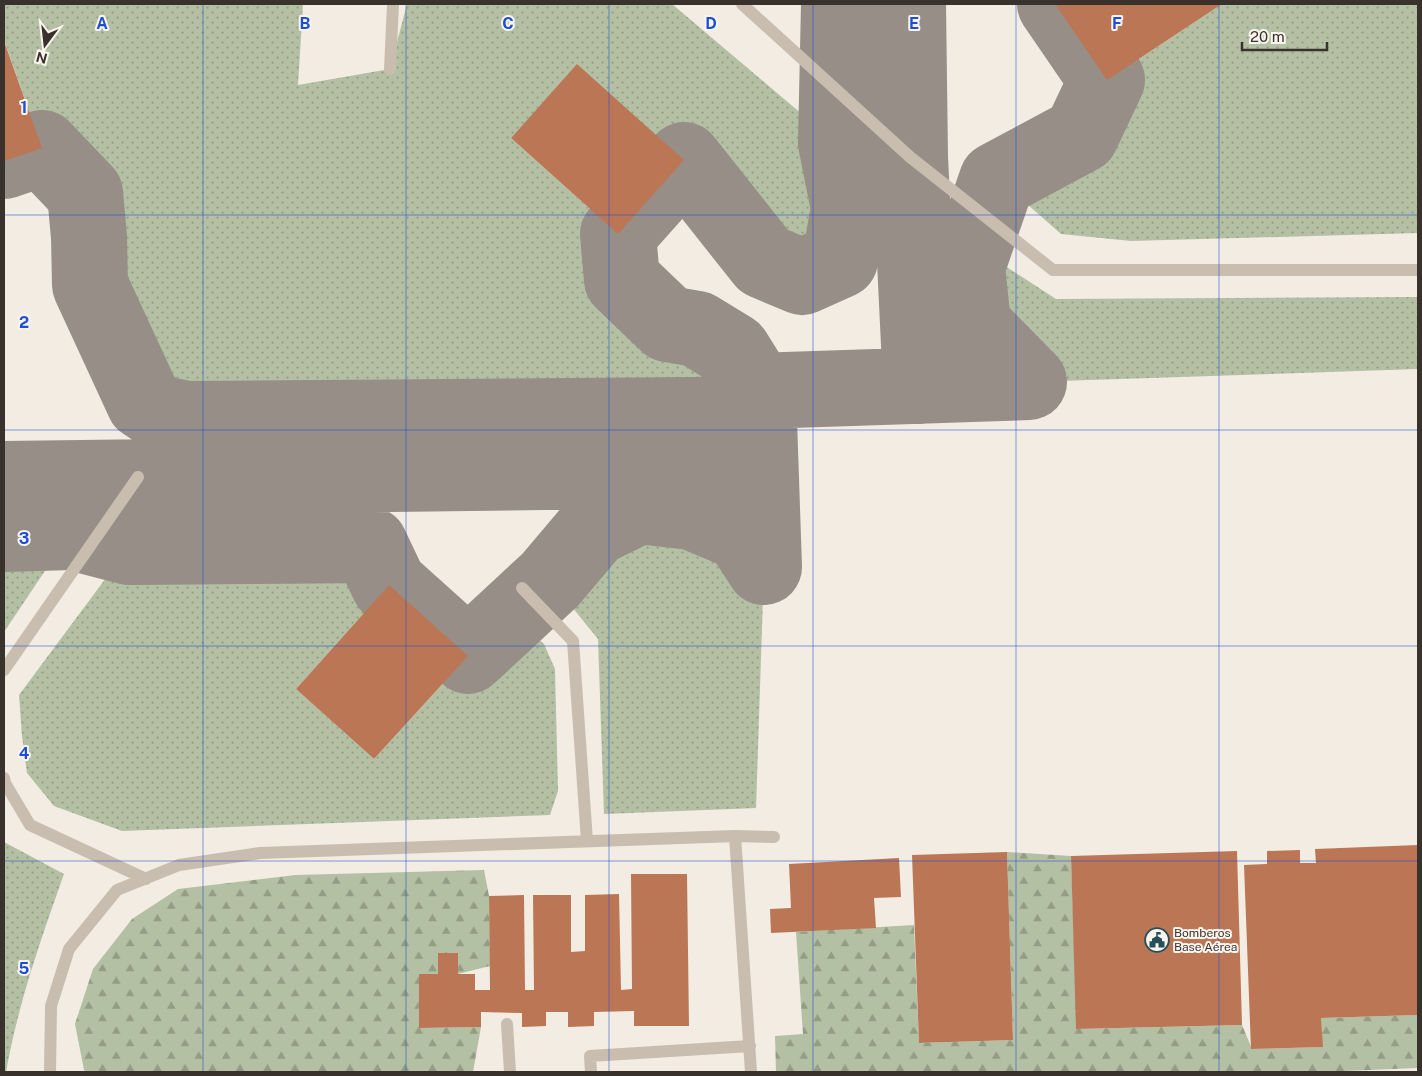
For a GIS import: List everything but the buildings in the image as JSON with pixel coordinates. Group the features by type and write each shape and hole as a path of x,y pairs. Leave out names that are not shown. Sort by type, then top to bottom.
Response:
{"lane":[{"path":"390,69 393,4"},
{"path":"742,4 910,157 1053,270 1418,270"},
{"path":"4,670 138,477"},
{"path":"522,588 573,641 587,841"},
{"path":"4,778 5,783 30,825 146,878"},
{"path":"735,836 751,1072"},
{"path":"50,1072 51,1006 69,949 117,890 179,865 260,853 735,836 774,837"},
{"path":"507,1024 510,1072"},
{"path":"591,1072 590,1056 750,1046"}],"green space":[{"path":"4,4 303,4 298,85 390,69 407,4 672,4 836,143 849,208 840,260 802,277 764,261 684,160 577,65 511,138 618,234 624,297 668,324 697,329 733,351 758,391 726,414 187,419 162,414 144,402 90,285 89,237 85,193 42,148 4,40"},
{"path":"1222,4 1418,4 1418,233 1131,241 1061,234 1009,188 1088,138 1107,80"},
{"path":"988,255 1056,299 1418,297 1418,369 1029,382 973,325 967,267"},
{"path":"639,506 692,512 742,533 764,567 756,808 604,814 598,639 550,580 594,528"},
{"path":"71,532 4,632 4,534"},
{"path":"370,545 389,585 296,689 374,759 468,656 512,617 544,644 555,669 558,791 550,815 122,831 54,806 27,773 19,695 129,547"},
{"path":"4,842 64,874 24,997 6,1072 4,1072"},
{"path":"1007,852 1071,856 1077,1029 1242,1025 1252,1049 1322,1047 1321,1018 1418,1015 1418,1068 1319,1072 776,1072 775,1036 803,1034 796,932 914,925 919,1043 1013,1040"},
{"path":"484,870 489,896 490,966 458,974 458,953 438,953 438,974 419,975 420,1028 481,1027 473,1072 86,1072 84,1070 75,1024 93,969 132,919 178,889 295,875"}],"taxiway":[{"path":"839,4 836,143 849,208 840,260 802,277 764,261 684,160 618,234 622,280 668,324 697,329 733,351 758,391 1029,382 973,325 967,267 997,180 1081,135 1107,80 1055,4"},
{"path":"908,4 910,157 921,386"},
{"path":"4,161 42,148 85,193 89,237 90,285 144,402 162,414 187,419 726,414 758,391 764,567 742,533 692,512 639,506 594,528 550,580 468,656 389,585 370,545 129,547 71,532 4,534"},
{"path":"4,479 692,470"}],"place":[{"name":"Bomberos Base Aérea","path":"1157,940"}]}
